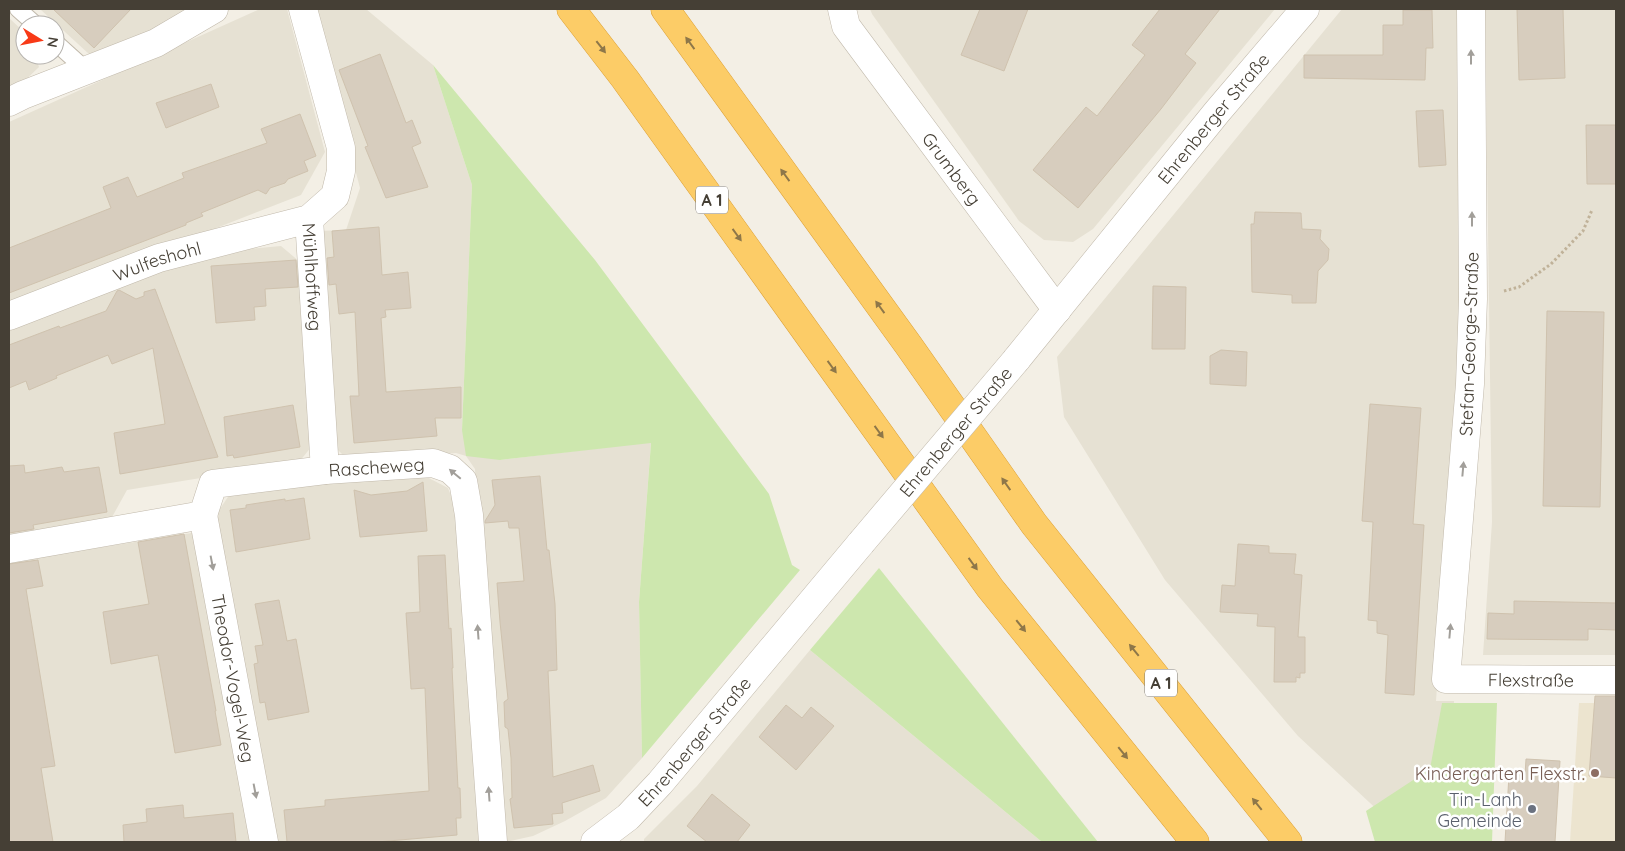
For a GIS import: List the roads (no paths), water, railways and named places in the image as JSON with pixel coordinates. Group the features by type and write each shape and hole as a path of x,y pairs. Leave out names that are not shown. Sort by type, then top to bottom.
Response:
{"highway":[{"name":"A 1","path":"571,9 625,79 990,588 1195,842"},
{"name":"A 1","path":"665,9 909,346 1034,524 1288,842"}],"street":[{"path":"9,102 156,43 214,9"},
{"name":"Mühlhoffweg","path":"303,9 341,148 341,171 335,196 309,219 325,470"},
{"name":"Ehrenberger Straße","path":"596,842 628,817 660,783 1016,360 1217,112 1305,9"},
{"name":"Stefan-George-Straße","path":"1446,679 1470,384 1473,299 1471,9"},
{"name":"Grumberg","path":"840,14 1057,310"},
{"name":"Wulfeshohl","path":"9,316 159,258 309,219"},
{"name":"Rascheweg","path":"203,515 213,484 325,470 433,463 450,469 463,481 469,515 493,842"},
{"path":"9,549 203,515"},
{"name":"Theodor-Vogel-Weg","path":"203,515 264,842"},
{"name":"Flexstraße","path":"1446,679 1616,680"}],"lane":[{"path":"65,51 86,70"}],"place":[{"name":"Kindergarten Flexstr.","path":"1595,773"},
{"name":"Tin-Lanh Gemeinde","path":"1532,809"}]}
